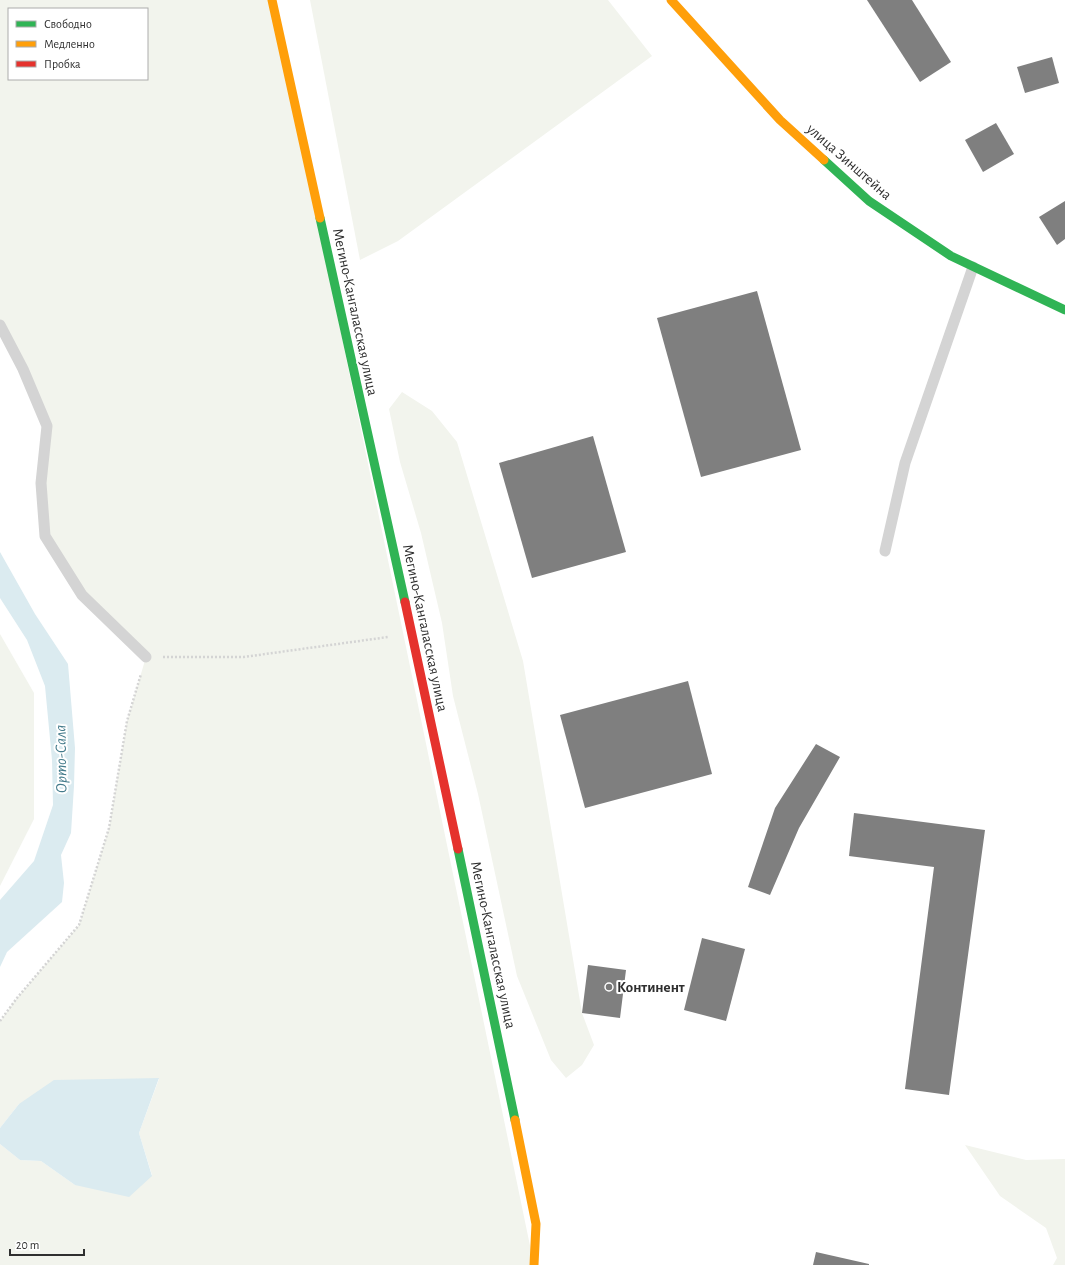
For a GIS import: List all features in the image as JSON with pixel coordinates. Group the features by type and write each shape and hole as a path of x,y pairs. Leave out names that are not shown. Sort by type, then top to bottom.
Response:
{"main road":[{"name":"Мегино-Кангаласская улица","path":"272,0 412,634 521,1147 536,1224 534,1265"},
{"name":"улица Зинштейна","path":"672,0 780,120 869,201 951,256 1065,310"}],"lane":[{"path":"885,551 905,463 973,267"},
{"path":"0,325 23,369 47,426 41,483 45,536 82,595 146,657"}],"path":[{"path":"0,1021 17,998 79,925 109,828 127,721 146,657 244,657 412,634"}],"shaded area":[{"path":"0,0 272,0 534,1265 0,1265 0,1144 20,1160 41,1161 75,1185 152,1175 139,1133 159,1079 131,1079 19,1104 0,1128 0,1021 17,998 79,925 109,828 127,721 146,657 82,595 45,536 47,426 0,325"},
{"path":"310,0 608,0 652,56 398,241 360,260"},
{"path":"402,392 432,411 457,442 523,661 582,1013 594,1045 582,1065 566,1078 551,1060 517,976 478,794 453,696 442,623 421,533 400,462 389,409"},
{"path":"0,634 34,693 34,819 0,886"},
{"path":"965,1145 1026,1160 1065,1159 1065,1265 1053,1265 1057,1258 1046,1228 1000,1196"}],"water":[{"name":"Орто-Сала","path":"0,552 35,614 68,664 75,748 71,833 61,855 64,883 62,902 7,952 0,967 0,900 34,861 53,805 52,760 45,686 27,640 0,598"},
{"path":"159,1078 139,1133 152,1176 129,1197 75,1185 41,1161 20,1160 0,1144 0,1128 19,1104 54,1080"}],"building":[{"path":"867,0 912,0 951,62 920,82"},
{"path":"1052,57 1059,83 1025,93 1017,67"},
{"path":"996,123 1014,154 983,172 965,140"},
{"path":"1065,201 1065,239 1057,245 1039,217"},
{"path":"757,291 801,450 701,477 657,318"},
{"path":"593,436 626,552 532,578 499,463"},
{"path":"688,681 712,774 585,808 560,715"},
{"path":"816,744 840,757 799,828 770,895 748,887 775,808"},
{"path":"854,813 985,830 949,1095 905,1089 934,867 849,856"},
{"path":"702,938 745,949 726,1021 684,1010"},
{"path":"588,965 626,970 620,1018 582,1013"},
{"path":"816,1252 869,1264 869,1265 813,1265"}],"traffic: fast":[{"path":"824,160 869,201 951,256 1065,310"},
{"path":"320,218 405,602"},
{"path":"458,849 515,1120"}],"traffic: slow":[{"path":"272,0 320,218"},
{"path":"671,0 780,120 824,160"},
{"path":"515,1120 536,1224 534,1265"}],"traffic: jam":[{"path":"405,602 458,849"}],"place":[{"name":"Континент","path":"609,987"}]}
